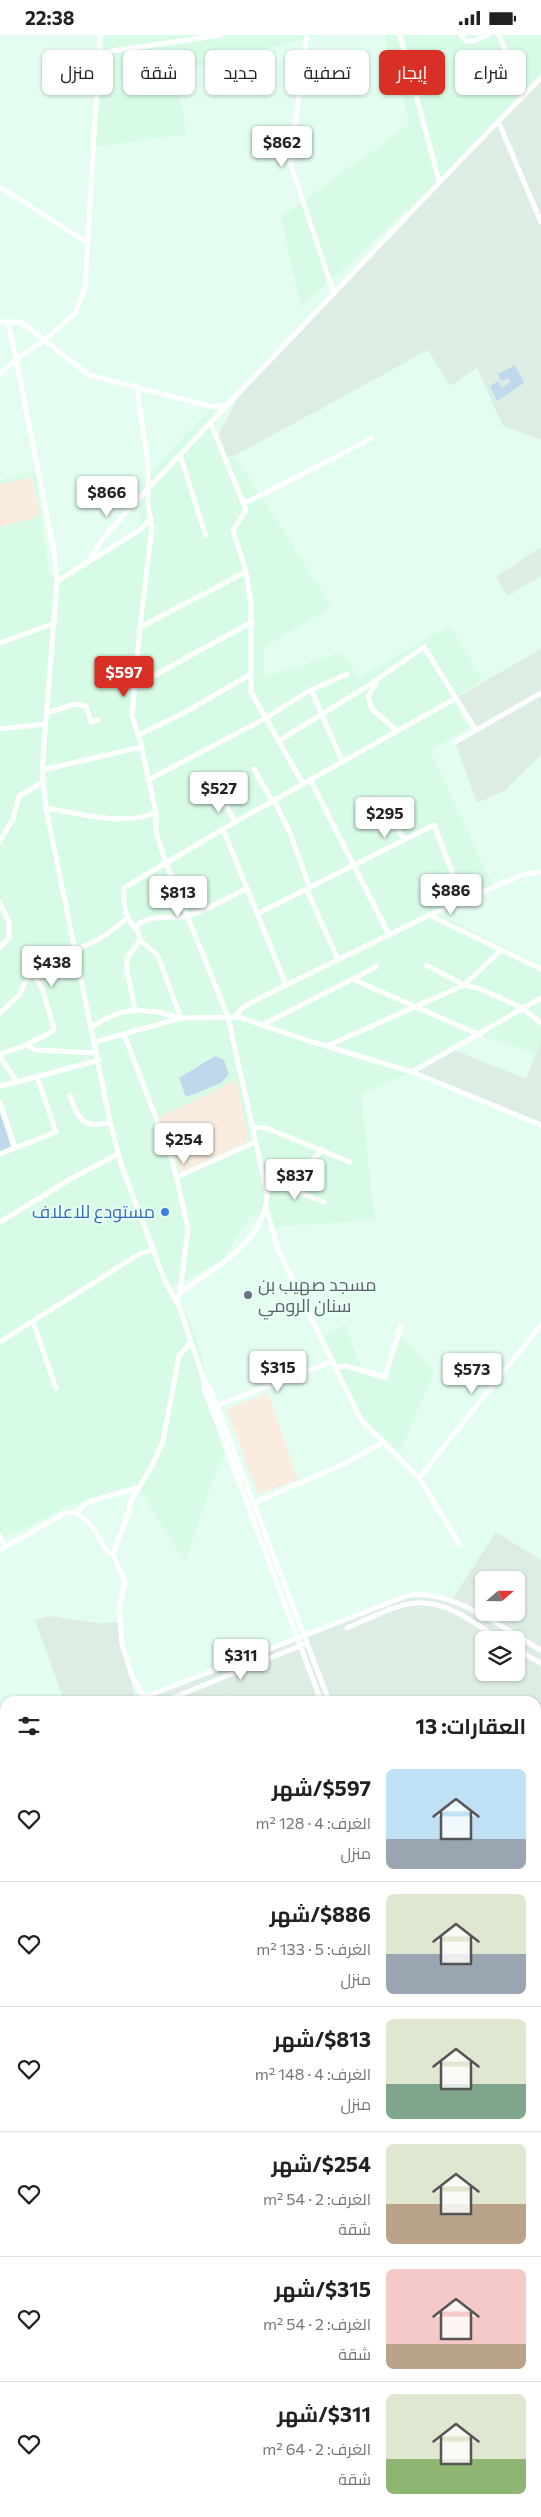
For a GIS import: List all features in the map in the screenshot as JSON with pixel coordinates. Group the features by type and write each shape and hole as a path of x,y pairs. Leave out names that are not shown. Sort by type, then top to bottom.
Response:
{"street":[{"path":"99,50 100,35"},
{"path":"113,51 221,35"},
{"path":"307,35 290,162 334,294"},
{"path":"400,35 439,181"},
{"path":"461,35 466,41 470,42 488,35"},
{"path":"499,35 505,50"},
{"path":"526,93 541,78"},
{"path":"0,374 16,359 45,340 76,312 85,288 97,95"},
{"path":"86,563 101,541 180,455 409,217 439,181 524,95"},
{"path":"498,121 541,222"},
{"path":"0,187 88,243"},
{"path":"0,322 21,322 89,375 214,407 228,404"},
{"path":"8,322 54,552 57,581 42,770 46,808 99,1060 110,1122 118,1155 164,1279 176,1301 192,1342 204,1380 204,1388 247,1494 254,1503 327,1696"},
{"path":"137,388 148,465 148,505 152,527 132,716 142,747 156,813 156,832 166,863 228,1017 266,1186 266,1208 280,1252 361,1420 419,1478 460,1545"},
{"path":"211,424 246,510 233,530 246,571 252,622 251,692 280,740 303,784"},
{"path":"242,502 249,501 371,439"},
{"path":"180,455 206,536"},
{"path":"57,581 140,530 150,518"},
{"path":"140,627 246,571"},
{"path":"135,686 252,622"},
{"path":"0,643 55,623"},
{"path":"280,740 424,647 476,730"},
{"path":"138,735 182,713 251,674"},
{"path":"148,780 266,718 312,690 347,674"},
{"path":"377,679 368,697 372,709 397,731"},
{"path":"312,690 342,761"},
{"path":"455,742 541,693"},
{"path":"135,1010 127,971 127,958 140,940 140,930 128,917 123,900 124,888 310,779 456,698"},
{"path":"47,713 75,704 86,706 91,722 98,720"},
{"path":"0,729 46,724"},
{"path":"42,770 142,747"},
{"path":"254,769 290,833 308,889 338,960"},
{"path":"310,779 389,935"},
{"path":"1,837 13,819 19,796 43,782"},
{"path":"221,796 235,822"},
{"path":"382,799 404,840"},
{"path":"46,808 112,819 145,817 156,813"},
{"path":"257,914 434,825 464,900"},
{"path":"223,829 286,985"},
{"path":"235,1017 242,1008 429,915 524,874 541,872"},
{"path":"136,927 139,923 154,919 188,915 247,888"},
{"path":"0,903 9,922 9,937 0,947"},
{"path":"429,915 500,951 541,969"},
{"path":"0,1013 19,995 26,981 55,955 97,942 128,917"},
{"path":"140,940 158,956 181,1018"},
{"path":"326,1046 464,985 500,951"},
{"path":"426,965 464,985 478,988 522,1009 541,1023"},
{"path":"262,1025 376,967"},
{"path":"17,1082 0,1055 27,1045 31,1041 51,1033 54,1029 43,991 34,974"},
{"path":"352,979 480,1035"},
{"path":"412,1072 480,1035 541,998"},
{"path":"92,1027 106,1017 120,1011 158,1012 181,1018"},
{"path":"95,1042 181,1018 235,1017 412,1072 541,1125"},
{"path":"124,1034 177,1177 188,1228 180,1293 176,1301"},
{"path":"27,1045 35,1050 97,1053"},
{"path":"0,1086 99,1060"},
{"path":"0,1154 56,1133 37,1076"},
{"path":"70,1095 79,1117 89,1125 98,1126 110,1122"},
{"path":"0,1101 15,1148"},
{"path":"252,1127 266,1127 350,1162"},
{"path":"177,1177 255,1142"},
{"path":"266,1186 281,1185 291,1181 322,1150"},
{"path":"0,1222 74,1177 118,1155"},
{"path":"281,1185 324,1202"},
{"path":"180,1293 230,1257 256,1229 266,1208"},
{"path":"0,1342 140,1254 154,1249"},
{"path":"33,1322 56,1388"},
{"path":"336,1367 346,1366 385,1377 402,1325"},
{"path":"419,1478 541,1325"},
{"path":"143,1696 132,1676 122,1644 119,1608 124,1582 113,1554 128,1514 130,1501 152,1466 163,1441 179,1356 192,1342"},
{"path":"216,1406 333,1361"},
{"path":"204,1380 209,1386 296,1637 319,1696"},
{"path":"254,1503 344,1464 384,1442"},
{"path":"77,1512 88,1502 137,1488"},
{"path":"0,1535 2,1549 67,1512 77,1512 90,1523 108,1553 113,1554"},
{"path":"152,1696 296,1637 409,1595 423,1593 437,1595 470,1609 541,1650"},
{"path":"347,1628 403,1606 424,1603 449,1609 486,1631"},
{"path":"384,1604 388,1612"},
{"path":"177,1696 307,1643"},
{"path":"525,1654 541,1663"},
{"path":"220,1667 224,1677"}],"shaded area":[{"path":"105,35 322,35 262,50 205,50 205,64 195,67 195,50 123,50 123,95 179,95 187,134 95,147 100,95 113,95 113,50 104,50"},
{"path":"384,35 541,35 541,81 439,181 301,307 281,217 410,124 402,95 445,95 445,50 388,50"},
{"path":"541,79 541,440 503,426 477,368 450,386 428,350 236,455 226,458 217,438 241,391"},
{"path":"515,365 524,383 497,401 490,386 498,381 502,388 510,382 508,378 501,381 498,374"},
{"path":"214,406 217,436 226,459 236,457 332,607 264,647 264,677 342,652 359,678 450,625 482,680 451,699 469,727 430,751 493,886 434,912 541,965 541,1055 480,1035 412,1072 361,1094 375,1220 271,1227 253,1213 222,1260 173,1287 197,1338 224,1455 211,1485 185,1562 136,1484 68,1506 0,1541 0,480 36,471 49,576 87,563 140,530 141,482"},
{"path":"32,477 40,516 0,527 0,484"},
{"path":"541,547 541,576 507,596 496,577"},
{"path":"541,649 541,755 504,791 477,803 455,742 476,730 456,698"},
{"path":"539,1045 541,1046 541,1125 412,1072 454,1050 526,1079"},
{"path":"215,1056 224,1060 229,1074 221,1083 186,1097 179,1078"},
{"path":"236,1080 249,1141 181,1172 160,1117"},
{"path":"0,1113 11,1147 0,1151"},
{"path":"345,1326 364,1374 387,1382 400,1335 434,1371 400,1452 364,1418 321,1337"},
{"path":"268,1393 298,1480 258,1494 226,1409"},
{"path":"496,1532 541,1560 541,1696 145,1696 409,1595 451,1601"},
{"path":"48,1616 98,1623 119,1622 134,1696 62,1696 35,1620"}],"place":[{"name":"مستودع للاعلاف","path":"165,1212"},
{"name":"مسجد صهيب بن سنان الرومي","path":"248,1295"}]}
